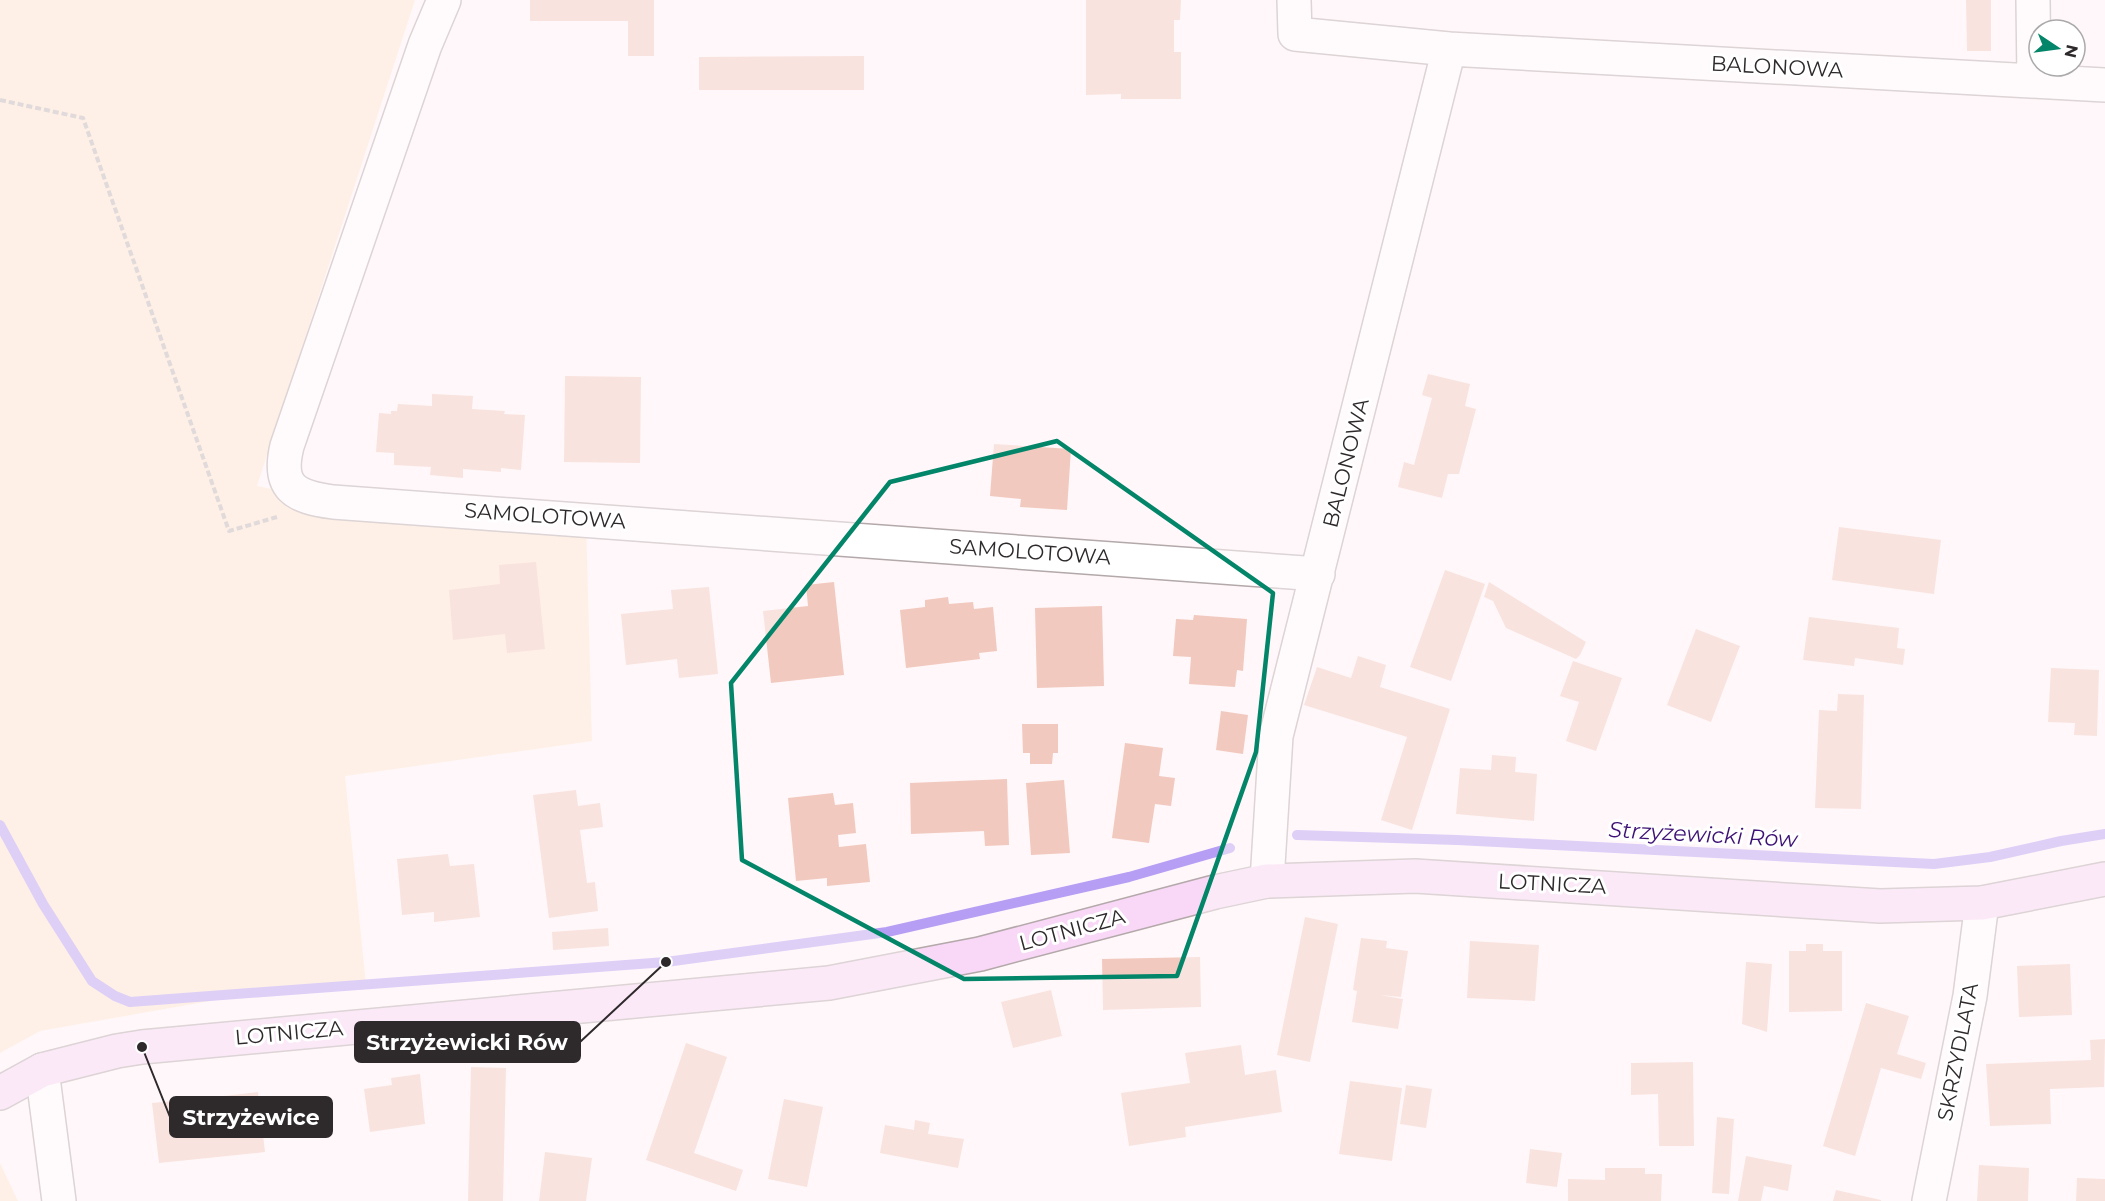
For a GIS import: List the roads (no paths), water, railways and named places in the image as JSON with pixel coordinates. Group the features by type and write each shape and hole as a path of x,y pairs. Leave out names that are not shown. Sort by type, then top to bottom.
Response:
{"street":[{"name":"SAMOLOTOWA","path":"444,0 421,56 295,421 283,460 284,474 289,485 307,496 333,502 1318,574"},
{"name":"BALONOWA","path":"1294,0 1295,34 1449,49 2105,85"},
{"path":"2033,0 2034,81"},
{"name":"BALONOWA","path":"1267,881 1276,736 1449,49"},
{"name":"LOTNICZA","path":"0,1093 42,1070 142,1047 829,983 980,954 1215,892 1267,881 1415,876 1880,906 1982,903 2105,879"},
{"name":"SKRZYDLATA","path":"1929,1201 1970,996 1982,903"},
{"path":"42,1070 59,1201"}],"waterway":[{"name":"Strzyżewicki Rów","path":"0,825 43,904 92,981 115,996 130,1002 666,962 887,932 1129,877 1230,848"},
{"name":"Strzyżewicki Rów","path":"1297,835 1457,840 1934,864 1990,857 2105,834"}],"place":[{"name":"Strzyżewicki Rów","path":"666,962"},
{"name":"Strzyżewice","path":"142,1047"}]}
